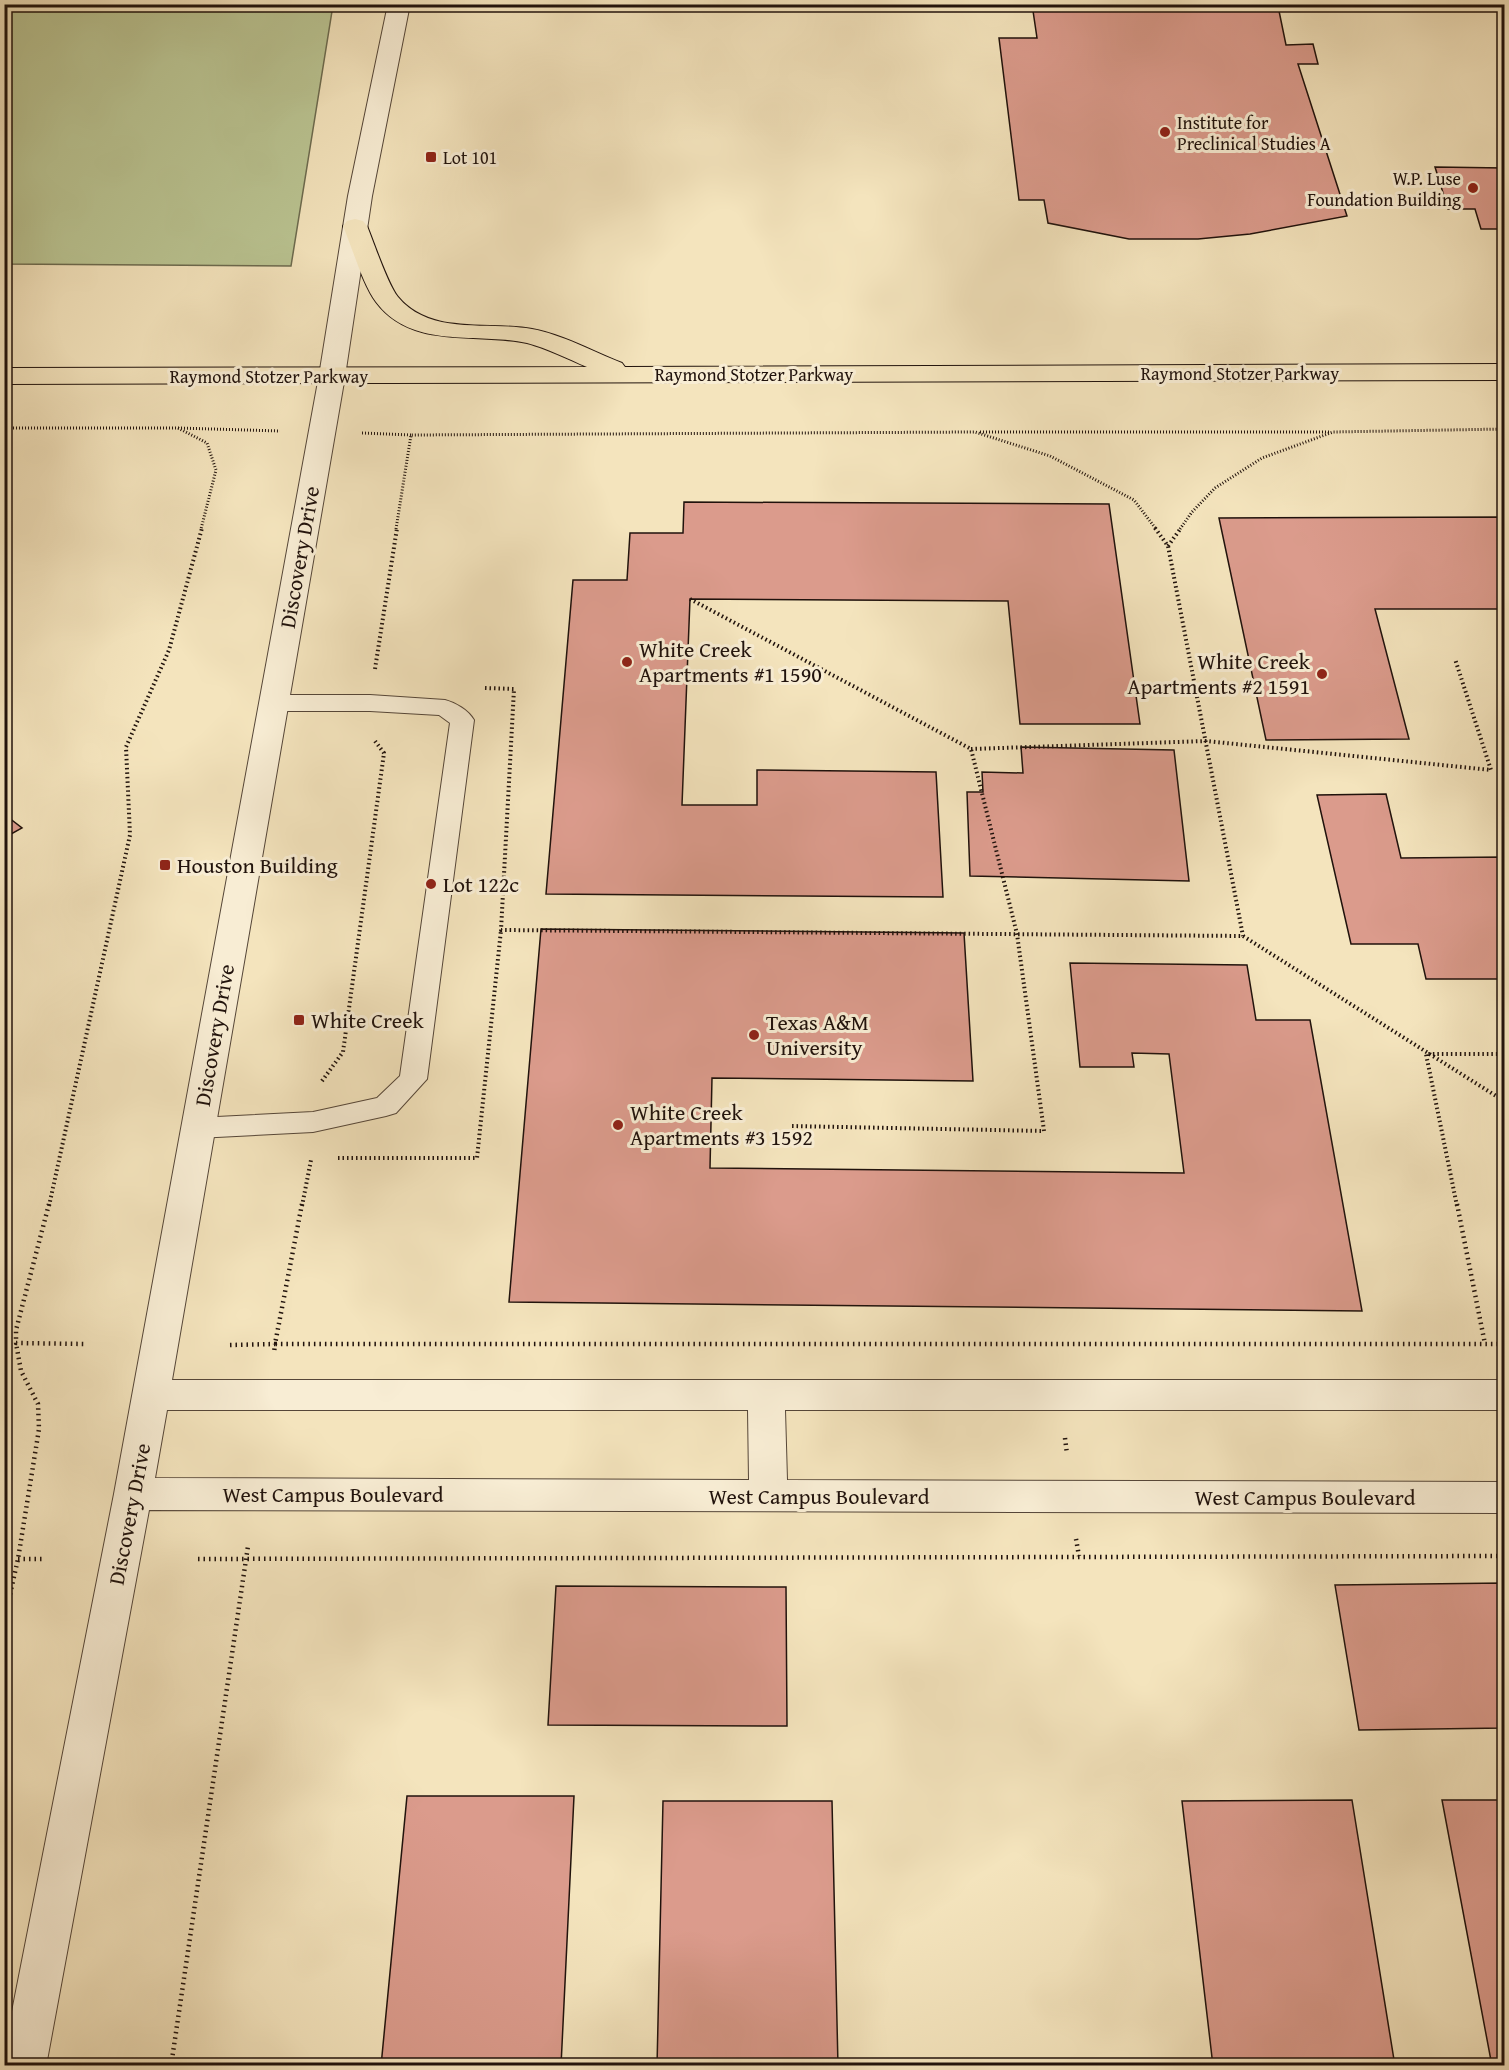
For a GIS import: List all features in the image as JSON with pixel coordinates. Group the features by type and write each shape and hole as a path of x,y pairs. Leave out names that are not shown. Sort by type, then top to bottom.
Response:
{"main road":[{"path":"356,226 386,299 402,314 417,322 447,330 531,336 629,374"},
{"name":"Raymond Stotzer Parkway","path":"4,376 1504,372"}],"street":[{"name":"Discovery Drive","path":"24,2066 133,1494 332,376 356,226 399,4"},
{"path":"150,1395 1504,1395"},
{"path":"766,1396 768,1496"},
{"name":"West Campus Boulevard","path":"133,1494 1504,1498"}],"lane":[{"path":"197,1128 314,1122 386,1106 413,1079 462,720 445,708 370,703 273,703"}],"path":[{"path":"4,428 178,428 411,435 1333,432 1504,429"},
{"path":"4,1621 18,1559 39,1429 38,1404 21,1371 16,1330 55,1180 130,834 126,747 169,650 216,470 207,443 178,428"},
{"path":"975,432 1050,456 1134,500 1168,546 1243,936"},
{"path":"1168,546 1192,512 1215,488 1262,458 1333,432"},
{"path":"314,1122 315,1090 343,1052 384,753 366,727 411,435"},
{"path":"690,599 971,749 1206,741 1491,770 1455,659"},
{"path":"335,1158 477,1158 501,930 514,689 478,688"},
{"path":"791,1126 1044,1131 1017,934 971,749"},
{"path":"501,930 1243,936 1426,1054 1504,1101"},
{"path":"1426,1054 1504,1054"},
{"path":"1426,1054 1485,1344"},
{"path":"275,1344 311,1158 323,1158"},
{"path":"16,1343 86,1344"},
{"path":"230,1346 275,1344 1504,1344"},
{"path":"1064,1426 1068,1459"},
{"path":"1076,1534 1079,1556"},
{"path":"171,2066 248,1546"},
{"path":"198,1559 1504,1556"},
{"path":"18,1559 43,1559"}],"green space":[{"path":"5,4 333,5 291,266 5,264"}],"building":[{"name":"Institute for Preclinical Studies A","path":"1032,4 1278,6 1286,45 1313,44 1318,64 1298,64 1347,216 1250,234 1198,239 1129,239 1048,223 1044,200 1019,200 999,38 1037,38"},
{"name":"W.P. Luse Foundation Building","path":"1435,167 1504,168 1504,229 1481,229 1475,209 1448,209"},
{"name":"White Creek Apartments #1 1590","path":"684,502 1109,504 1140,724 1020,724 1008,601 690,599 682,805 757,805 757,770 936,772 943,897 546,894 573,580 627,580 630,533 683,533"},
{"name":"White Creek Apartments #2 1591","path":"1504,517 1504,609 1375,609 1409,739 1266,740 1219,518"},
{"path":"1021,747 1174,750 1189,881 970,876 967,792 983,792 982,772 1023,773"},
{"path":"1386,794 1401,858 1504,857 1504,979 1426,979 1418,944 1351,944 1317,795"},
{"path":"4,814 22,828 4,838"},
{"name":"White Creek Apartments #3 1592","path":"541,929 964,933 973,1081 712,1078 710,1168 1184,1173 1169,1054 1132,1053 1134,1067 1080,1067 1070,963 1247,965 1256,1020 1310,1020 1362,1311 509,1302"},
{"path":"1504,1583 1504,1728 1359,1730 1335,1585"},
{"path":"556,1586 786,1587 787,1726 548,1725"},
{"path":"407,1796 574,1796 561,2066 381,2066"},
{"path":"1352,1800 1395,2066 1213,2066 1182,1801"},
{"path":"1442,1800 1504,1800 1504,2066 1492,2066"},
{"path":"663,1801 832,1801 838,2066 657,2066"}],"place":[{"name":"Institute for Preclinical Studies A","path":"1165,132"},
{"name":"Lot 101","path":"431,157"},
{"name":"W.P. Luse Foundation Building","path":"1473,188"},
{"name":"White Creek Apartments #1 1590","path":"627,662"},
{"name":"White Creek Apartments #2 1591","path":"1322,674"},
{"name":"Houston Building","path":"165,865"},
{"name":"Lot 122c","path":"431,884"},
{"name":"White Creek","path":"299,1020"},
{"name":"Texas A&M University","path":"754,1035"},
{"name":"White Creek Apartments #3 1592","path":"618,1125"}]}
